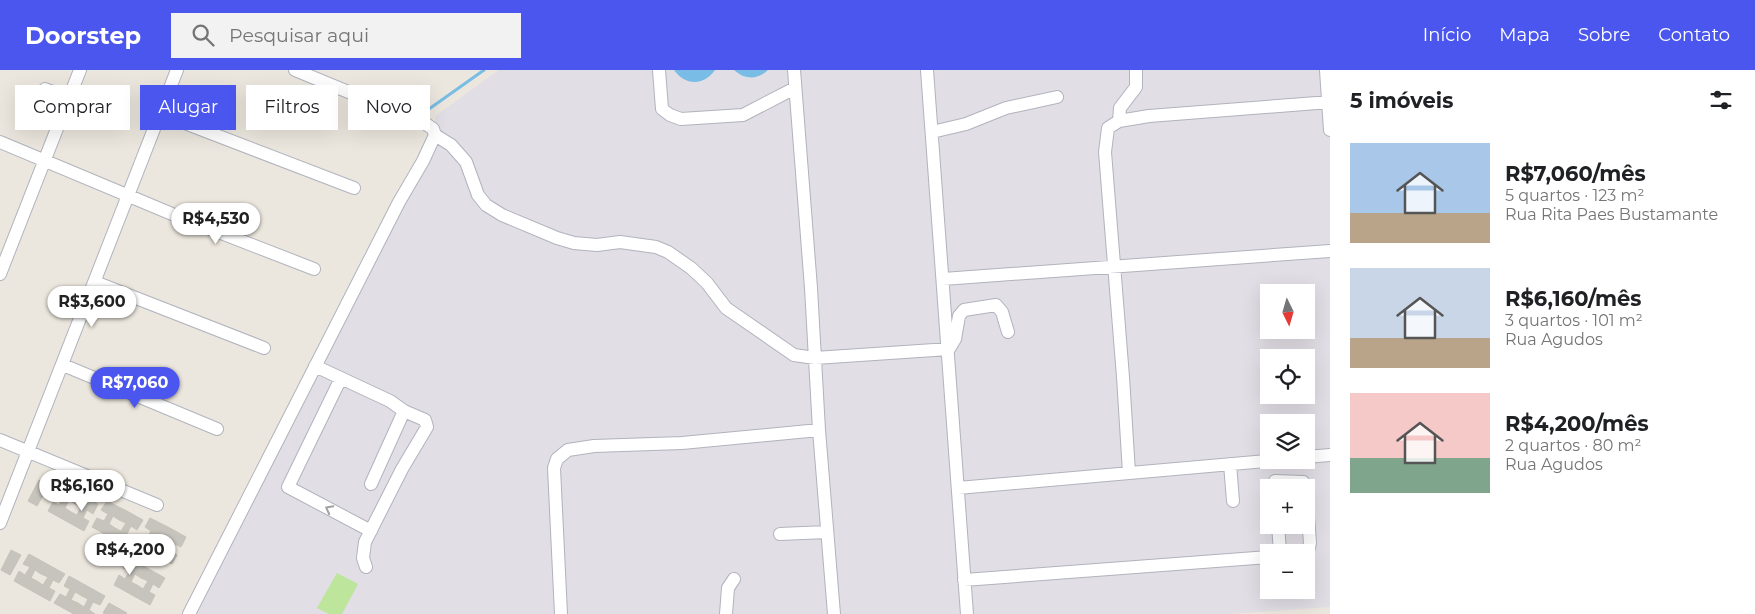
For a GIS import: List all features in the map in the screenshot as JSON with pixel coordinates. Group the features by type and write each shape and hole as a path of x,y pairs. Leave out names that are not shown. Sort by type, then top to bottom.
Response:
{"street":[{"path":"74,85 80,70"},
{"path":"172,85 178,70"},
{"path":"189,614 399,202 430,149 435,135 434,130 426,124 295,70"},
{"path":"659,70 662,109 670,116 681,119 743,115 795,88"},
{"path":"794,70 834,614"},
{"path":"927,70 967,614"},
{"path":"1119,120 1120,108 1136,87 1136,70"},
{"path":"1326,70 1330,130"},
{"path":"932,132 966,124 1006,108 1057,97"},
{"path":"1129,473 1105,152 1108,128 1119,120 1149,116 1329,102"},
{"path":"0,274 57,130"},
{"path":"0,523 154,130"},
{"path":"202,130 354,188"},
{"path":"435,135 451,145 466,162 478,195 486,205 502,215 557,238 574,243 597,245 620,242 656,247 668,252 691,268 707,283 726,308 794,355 815,358 949,349"},
{"path":"0,142 314,268"},
{"path":"943,278 1330,251"},
{"path":"94,282 264,348"},
{"path":"949,349 955,339 959,316 964,310 996,305 1002,312 1008,332"},
{"path":"63,365 217,429"},
{"path":"315,366 390,401 404,411 425,420 427,426 402,469 365,542 363,558 366,567"},
{"path":"340,378 288,487 371,531"},
{"path":"372,484 404,411"},
{"path":"561,614 554,468 557,459 568,450 594,446 682,443 819,430"},
{"path":"0,440 157,505"},
{"path":"1315,456 1330,455"},
{"path":"384,457 402,469"},
{"path":"958,488 1260,461"},
{"path":"1230,464 1233,501"},
{"path":"780,534 827,532"},
{"path":"964,580 1260,558"},
{"path":"726,614 728,588 734,579"}],"shaded area":[{"path":"499,70 1330,70 1330,607 1231,614 185,614 435,122 435,116"}],"green space":[{"path":"337,573 358,584 342,614 329,614 317,608"}],"water":[{"path":"674,70 715,70 706,79 694,82 684,79"},
{"path":"734,70 768,70 760,76 751,78 743,76"}],"building":[{"path":"39,480 49,485 37,506 28,501"},
{"path":"62,484 80,494 75,504 69,500 65,508 71,512 66,521 48,511 53,502 59,505 63,497 57,494"},
{"path":"80,494 98,504 93,514 87,510 83,518 89,521 84,531 66,521 71,512 77,515 81,507 75,504"},
{"path":"107,501 125,510 119,520 113,516 109,524 115,528 110,537 92,527 97,518 104,521 108,514 101,510"},
{"path":"125,510 143,520 137,530 131,526 127,534 133,537 128,547 110,537 115,528 121,531 126,523 119,520"},
{"path":"150,518 168,527 163,537 157,534 153,541 159,545 154,554 136,544 141,535 147,538 151,531 145,527"},
{"path":"168,527 186,537 181,547 175,544 171,551 177,555 172,564 154,554 159,545 165,548 169,541 163,537"},
{"path":"11,550 21,555 10,575 1,570"},
{"path":"29,554 47,564 41,574 35,570 31,578 37,581 32,591 14,581 19,571 25,575 30,567 23,564"},
{"path":"129,558 147,568 141,578 135,574 131,582 137,585 132,595 114,585 119,575 125,579 130,571 123,568"},
{"path":"47,564 65,574 59,583 53,580 49,588 55,591 50,601 32,591 37,581 43,585 48,577 41,574"},
{"path":"147,568 165,578 159,588 153,584 149,592 155,595 150,605 132,595 137,585 143,589 148,581 141,578"},
{"path":"69,576 87,586 82,596 75,592 71,600 78,603 72,613 54,603 60,594 66,597 70,589 64,586"},
{"path":"87,586 105,596 100,605 93,602 89,610 95,614 72,613 78,603 84,607 88,599 82,596"},
{"path":"109,603 127,613 103,613"}],"waterway":[{"path":"430,108 484,70"}]}
